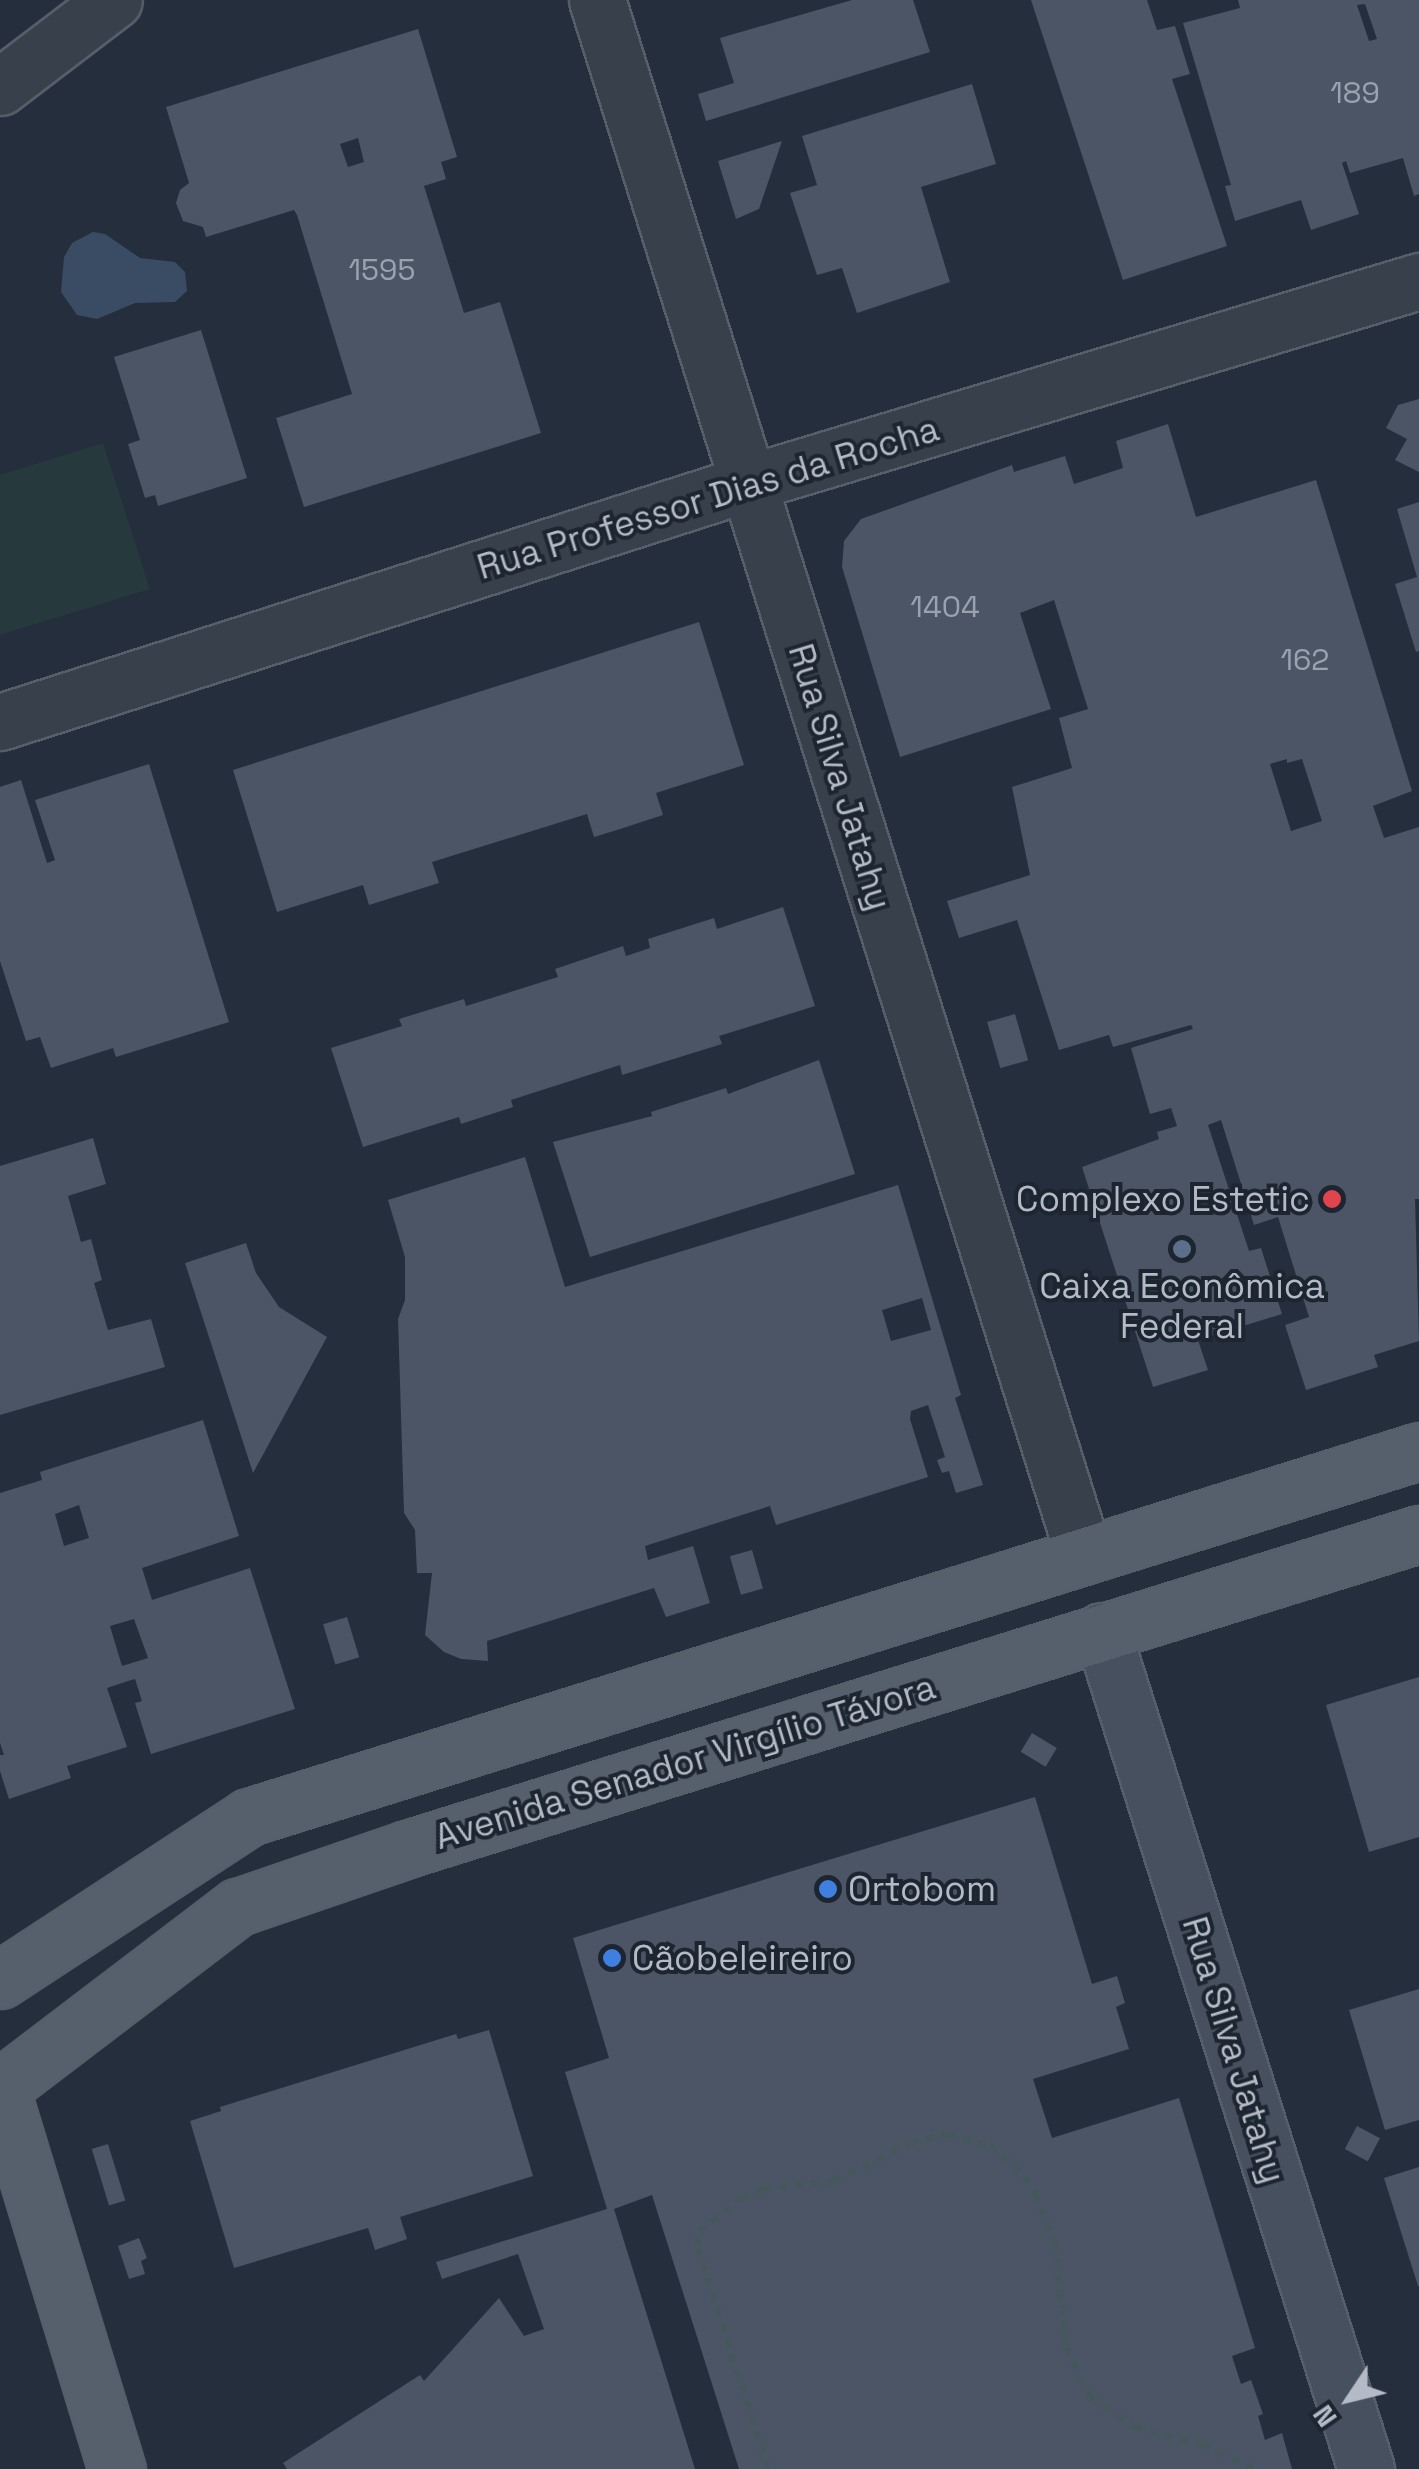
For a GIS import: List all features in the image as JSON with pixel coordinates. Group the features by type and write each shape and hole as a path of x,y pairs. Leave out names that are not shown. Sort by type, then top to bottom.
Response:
{"main road":[{"path":"0,1980 248,1817 1419,1451"},
{"name":"Avenida Senador Virgílio Távora","path":"0,2087 238,1907 1419,1534"},
{"path":"0,2087 117,2469"}],"street":[{"path":"0,86 114,0"},
{"name":"Rua Silva Jatahy","path":"597,0 1083,1553"},
{"name":"Rua Professor Dias da Rocha","path":"0,722 748,483 1419,280"},
{"name":"Rua Silva Jatahy","path":"1102,1631 1366,2469"}],"path":[{"path":"768,2469 697,2244 699,2232 741,2198 763,2189 834,2181 911,2143 947,2134 990,2146 1025,2176 1035,2193 1055,2242 1066,2346 1090,2398 1134,2427 1204,2446 1256,2469"}],"green space":[{"path":"103,443 150,589 0,635 0,475"}],"water":[{"path":"93,232 105,234 140,258 175,262 185,272 187,291 175,302 135,303 97,319 77,315 61,292 64,257 72,243"}],"building":[{"path":"852,0 913,0 930,52 706,121 698,94 734,83 720,38"},
{"path":"1031,0 1147,0 1157,30 1175,26 1190,74 1172,79 1227,246 1123,280"},
{"path":"1238,0 1419,0 1419,194 1414,196 1403,158 1350,173 1346,161 1342,163 1359,214 1311,230 1301,200 1235,221 1225,186 1231,185 1183,23 1240,8","holes":["1365,4 1377,39 1369,41 1357,5"]},
{"path":"418,29 457,157 441,162 446,179 424,186 464,313 500,302 541,433 304,507 276,418 352,394 297,215 294,210 206,237 203,227 183,221 176,203 180,190 189,183 166,107","holes":["358,138 364,162 348,167 340,144"]},
{"path":"972,84 996,164 921,187 950,282 857,313 842,268 817,275 790,193 817,185 802,136"},
{"path":"782,141 759,209 736,219 718,161"},
{"path":"201,330 247,478 158,506 155,495 145,498 128,444 140,440 114,357"},
{"path":"1419,399 1419,472 1395,460 1407,439 1386,428 1398,405"},
{"path":"1168,424 1196,517 1316,480 1412,791 1373,806 1384,838 1419,827 1419,1199 1415,1199 1419,1341 1374,1355 1378,1367 1306,1390 1285,1325 1309,1317 1278,1217 1254,1225 1221,1120 1208,1125 1249,1251 1261,1248 1282,1314 1198,1340 1208,1370 1153,1387 1082,1167 1159,1139 1157,1132 1177,1126 1171,1108 1150,1114 1131,1048 1193,1029 1191,1025 1113,1047 1109,1035 1059,1050 1017,920 959,938 947,901 1030,875 1012,787 1072,768 1059,718 1088,709 1054,600 1020,613 1051,709 900,757 842,567 844,541 861,519 1012,465 1014,472 1065,456 1074,484 1123,468 1116,441","holes":["1287,759 1287,763 1302,759 1322,821 1291,831 1270,764"]},
{"path":"1419,502 1416,652 1395,584 1417,577 1397,509"},
{"path":"699,622 744,765 656,793 663,815 617,830 594,837 587,814 432,862 439,883 369,905 363,885 277,912 233,770"},
{"path":"149,764 229,1022 116,1057 113,1048 51,1068 40,1037 26,1041 0,961 0,787 21,780 47,863 55,860 35,800"},
{"path":"783,907 815,1006 719,1036 722,1044 622,1075 620,1065 511,1100 513,1107 461,1124 459,1117 363,1147 331,1048 402,1026 399,1019 464,999 466,1006 558,977 555,969 623,946 626,956 650,948 648,939 714,918 717,929"},
{"path":"1015,1014 1028,1060 1000,1068 987,1022"},
{"path":"819,1060 855,1174 590,1257 553,1142 652,1116 651,1112 726,1088 728,1094"},
{"path":"93,1138 106,1184 68,1196 81,1242 91,1239 102,1280 94,1283 108,1330 151,1319 165,1367 0,1415 0,1166"},
{"path":"525,1157 565,1287 898,1185 961,1395 955,1398 983,1485 956,1493 949,1471 942,1473 937,1460 945,1457 928,1405 911,1411 910,1419 928,1477 776,1525 770,1506 645,1546 648,1560 693,1546 710,1603 666,1617 654,1588 487,1641 488,1661 461,1659 444,1652 425,1635 432,1573 417,1573 415,1530 404,1513 398,1319 405,1300 405,1257 388,1200","holes":["922,1298 931,1330 891,1341 882,1310"]},
{"path":"246,1243 256,1273 279,1307 327,1337 253,1473 185,1263"},
{"path":"203,1420 239,1536 142,1568 152,1600 250,1568 295,1709 151,1754 135,1703 142,1701 135,1679 128,1681 107,1688 127,1747 67,1766 71,1778 9,1799 0,1771 0,1755 4,1755 0,1743 0,1493 42,1480 40,1472","holes":["79,1505 89,1538 64,1546 55,1514","134,1619 148,1658 122,1666 110,1626"]},
{"path":"752,1550 763,1588 741,1595 730,1556"},
{"path":"347,1617 359,1657 335,1664 323,1624"},
{"path":"1419,1677 1419,1837 1369,1852 1326,1705"},
{"path":"1032,1733 1057,1748 1046,1767 1021,1752"},
{"path":"1035,1797 1092,1984 1117,1976 1125,2003 1116,2007 1129,2049 1033,2079 1052,2138 1179,2098 1255,2348 1232,2356 1241,2384 1251,2380 1263,2414 1258,2416 1265,2440 1282,2433 1292,2469 739,2469 652,2195 614,2209 695,2469 287,2469 283,2463 420,2375 424,2381 499,2298 524,2336 544,2329 518,2254 442,2279 436,2262 607,2209 565,2072 609,2058 573,1938"},
{"path":"1419,1989 1419,2120 1385,2130 1349,2010"},
{"path":"489,2030 533,2176 400,2217 407,2239 375,2250 368,2228 234,2268 190,2121 221,2111 220,2107 456,2034 458,2039"},
{"path":"1357,2126 1380,2138 1368,2161 1345,2149"},
{"path":"108,2144 125,2200 109,2205 92,2149"},
{"path":"1419,2167 1419,2286 1418,2286 1384,2178"},
{"path":"139,2238 147,2258 141,2261 145,2274 129,2279 118,2246"}],"place":[{"name":"Complexo Estetic","path":"1332,1199"},
{"name":"Caixa Econômica Federal","path":"1182,1249"},
{"name":"Ortobom","path":"828,1889"},
{"name":"Cãobeleireiro","path":"612,1958"}]}
